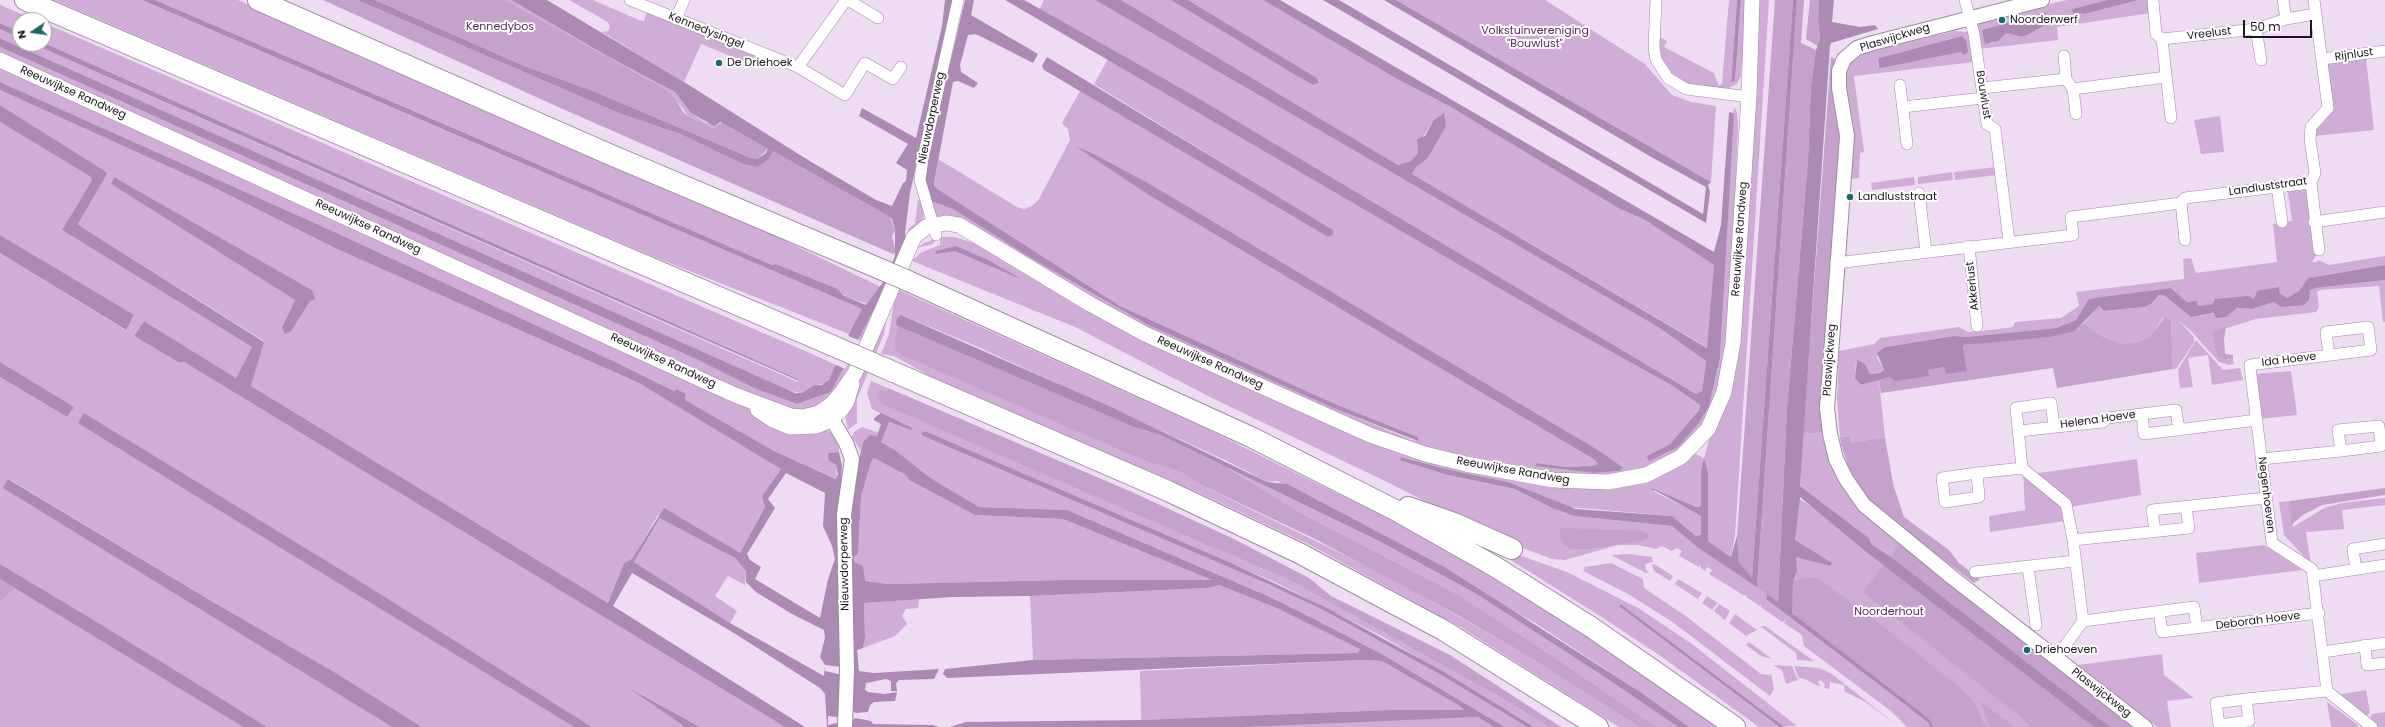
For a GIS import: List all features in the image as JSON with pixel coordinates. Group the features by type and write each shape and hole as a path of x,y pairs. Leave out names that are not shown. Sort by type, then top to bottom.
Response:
{"highway":[{"path":"25,0 1168,491 1305,556 1443,630 1598,727"},
{"path":"258,0 638,167 906,280 1251,437 1343,483 1444,538 1525,585 1629,652 1735,727"},
{"path":"1343,483 1454,523 1512,549"}],"main road":[{"name":"Reeuwijkse Randweg","path":"0,60 735,395 795,416 829,414 855,373 906,253 934,230 957,231 968,232 1101,311 1145,334 1382,439 1440,458 1523,475 1578,482 1626,480 1664,468 1691,448 1711,424 1724,392 1733,343 1749,97 1752,0"}],"street":[{"name":"Kennedysingel","path":"630,0 798,68 845,95 865,63 893,80 901,67"},
{"path":"676,19 684,0"},
{"path":"798,68 847,0 878,18"},
{"name":"Nieuwdorperweg","path":"934,230 920,180 958,0"},
{"path":"1656,0 1654,47 1656,60 1668,78 1686,89 1749,97"},
{"path":"1965,0 1969,17"},
{"name":"Plaswijckweg","path":"2042,0 1969,17 1873,43 1857,48 1844,59 1839,71 1839,88 1847,136 1843,201 1836,262 1827,408 1836,459 1846,479 1864,505 1883,523 2145,727"},
{"path":"2153,0 2156,34 2162,39 2172,118"},
{"path":"2282,0 2286,19"},
{"name":"Landluststraat","path":"1836,262 2009,241 2073,235 2071,217 2181,203 2185,198 2311,183 2315,173 2310,140 2311,127 2328,108 2314,0"},
{"name":"Vreelust","path":"2162,39 2256,29 2286,19 2316,14"},
{"name":"Bouwlust","path":"1969,17 1987,124 1994,130 2009,241"},
{"path":"2256,29 2261,60"},
{"name":"Rijnlust","path":"2322,60 2385,50"},
{"path":"2064,56 2066,79 2073,89 2076,114"},
{"path":"2073,89 2166,77"},
{"path":"1903,107 2066,79"},
{"path":"1900,85 1907,144"},
{"path":"2311,183 2314,222 2319,250"},
{"path":"2276,186 2282,222"},
{"path":"1920,193 1926,252"},
{"path":"2181,203 2185,240"},
{"path":"2314,222 2385,212"},
{"name":"Akkerlust","path":"1969,246 1977,326"},
{"name":"Ida Hoeve","path":"2250,364 2329,355"},
{"name":"Negenhoeven","path":"2250,364 2272,543 2312,569 2313,576"},
{"name":"Helena Hoeve","path":"2054,426 2051,403 2016,408 2019,431 2054,426 2103,422 2107,418 2176,410 2179,430"},
{"name":"Nieuwdorperweg","path":"829,414 846,443 852,459 844,514 847,671 845,727"},
{"name":"Helena Hoeve","path":"2142,414 2144,434 2257,420"},
{"path":"2019,431 2022,468"},
{"path":"2262,459 2341,451"},
{"path":"1977,473 2022,468 2066,504 2073,540 2083,621 2056,658"},
{"path":"2154,531 2152,510 2266,498"},
{"path":"2073,540 2189,528 2186,507"},
{"path":"2356,569 2353,549 2385,544"},
{"path":"1975,572 2075,561"},
{"path":"2327,691 2319,614 2313,576 2385,565"},
{"path":"2028,566 2036,625"},
{"path":"2083,621 2194,607 2197,628"},
{"name":"Deborah Hoeve","path":"2159,611 2162,632 2319,614"},
{"path":"2323,652 2385,643"},
{"path":"2365,645 2367,665 2385,663"},
{"path":"2246,699 2327,691 2372,727"}],"green space":[{"path":"54,0 142,0 862,309 863,312 849,334 654,257"},
{"path":"155,0 238,0 771,234 881,287 867,304 846,297 838,289 776,264 772,265"},
{"path":"323,0 357,0 621,114 680,134 710,148 762,164 773,151 890,217 895,231 892,236 896,253 893,254 556,106"},
{"name":"Kennedybos","path":"375,0 506,0 665,89 675,98 683,112 688,116 713,128 722,123 768,149 757,159 751,158 593,91 522,65"},
{"path":"506,0 511,0 607,56 675,92 691,113 706,123 722,123 713,128 688,116 675,98 665,89"},
{"path":"569,0 593,0 644,21 647,11 754,54 754,58 750,64 701,44 684,82 602,32 608,31 610,27 608,22"},
{"path":"1044,0 1095,0 1658,327 1706,361 1702,392 1696,394 1193,95 1039,10"},
{"path":"1121,0 1174,0 1173,2 1297,76 1313,85 1319,83 1317,78 1188,0 1263,0 1397,79 1449,106 1618,208 1645,220 1714,265 1708,348 1412,174 1417,166 1427,159 1433,121 1418,145 1418,153 1411,161 1398,165"},
{"name":"Volkstuinvereniging \"Bouwlust\"","path":"1396,0 1545,0 1645,64 1672,95 1691,102 1716,106 1711,182"},
{"path":"1729,0 1737,0 1731,82 1735,81 1741,0 1746,0 1741,76 1737,84 1724,90 1697,87 1684,83 1674,76 1661,57 1658,30 1661,30 1660,37 1667,41 1664,47 1714,73 1719,86 1722,83"},
{"path":"1756,0 1769,0 1735,536 1731,557 1708,541 1708,472 1704,459 1701,471 1701,505 1699,507 1652,488 1651,490 1702,516 1701,536 1696,536 1672,516 1568,507 1508,482 1446,469 1402,457 1448,475 1515,489 1552,508 1574,516 1672,526 1697,547 1737,571 1767,594 1766,599 1928,722 1930,727 1907,727 1891,711 1804,646 1802,635 1784,623 1785,620 1782,622 1761,607 1761,604 1760,606 1746,597 1747,595 1743,595 1709,574 1712,570 1707,567 1705,571 1700,565 1699,567 1679,556 1682,551 1677,548 1672,551 1662,546 1656,549 1638,545 1618,545 1565,560 1552,559 1528,550 1498,538 1389,483 1212,398 1075,327 912,261 920,253 940,245 940,237 954,237 975,243 1342,427 1588,488 1694,453 1704,458 1711,433 1734,382 1743,280"},
{"path":"1775,0 1793,0 1752,579 1739,562 1737,536"},
{"path":"1797,0 1804,0 1801,43 1816,50 1811,85 1808,160 1787,408 1778,602 1757,587"},
{"path":"1810,0 1819,0 1818,20 1820,39 1818,46 1806,39"},
{"path":"2067,0 2107,0 2072,9 2077,14 2084,14 2139,0 2150,0 2151,13 2057,27 2058,40 1979,49 1975,21","holes":["2046,12 2046,22 2043,26 2022,37 2006,33 1991,44 1982,30"]},
{"path":"0,5 17,12 12,12 12,28 0,23"},
{"path":"52,26 836,365 831,377 825,384 814,385 802,393 790,391 31,52 51,52 798,382 798,379 52,47"},
{"path":"0,29 12,34 12,43 0,38"},
{"path":"1955,31 1968,32 1974,62 1854,76 1864,152 1860,153 1859,178 1851,179 1851,140 1843,77 1849,63 1867,52","holes":["1962,36 1964,55 1960,52 1879,58"]},
{"path":"0,47 696,359 756,389 797,404 831,392 885,288 864,338 835,393 816,410 783,410 0,55"},
{"path":"1831,57 1835,59 1831,76 1841,143 1823,432 1803,434"},
{"path":"2366,58 2374,130 2314,136 2314,130 2332,110 2326,62"},
{"path":"1108,59 1547,316 1673,386 1700,405 1699,410 1670,444 1647,456 1678,447 1709,406 1720,358 1734,107 1737,112 1738,125 1730,331 1713,411 1695,437 1677,454 1654,466 1604,478 1548,474 1423,448 1366,427 1120,315 939,218 931,210 928,200 953,209 1029,257 1148,325 1333,408 1412,440 1418,441 1418,437 1335,404 1120,306 936,188 934,185 938,159 1017,207 1024,209 1032,206 1039,199 1070,140 1068,129 1062,123 1080,91 1328,237 1333,235 1332,230 1094,84","holes":["1077,147 1092,153 1150,184 1598,450 1620,471 1594,473 1534,466 1537,463 1566,467 1592,466 1598,464 1595,460 1147,194"]},
{"path":"0,66 729,398 784,429 827,430 833,434 839,447 839,452 829,453 829,461 836,465 837,479 774,451 685,400 686,394 677,389 674,391 613,361 328,229 0,82"},
{"path":"0,90 209,185 337,249 639,383 765,457 781,469 762,496 765,507 740,553 658,515 632,560 624,563 608,603 251,386 264,341 80,226 78,224 107,174 105,171 0,105","holes":["114,177 312,290 310,301 292,330 282,327 295,300 111,184"]},
{"path":"2220,116 2224,152 2201,154 2194,120"},
{"path":"0,122 91,177 92,180 62,230 252,347 236,378 144,321 134,336 178,362 184,362 785,727 700,727 633,690 685,727 592,727 84,413 79,423 574,727 422,727 336,673 213,602 9,479 4,488 392,727 267,727 0,564 0,377 67,417 73,407 0,362 0,253 125,330 134,316 0,235"},
{"path":"1996,167 1997,175 1955,180 1954,172"},
{"path":"1952,172 1953,180 1918,184 1918,177"},
{"path":"1914,177 1915,185 1872,190 1871,183"},
{"path":"2305,189 2308,190 2317,254 2312,262 2317,262 2318,260 2329,265 2385,256 2385,265 2308,278 2299,291 2287,298 2280,293 2279,287 2254,299 2198,306 2197,301 2187,302 2171,288 2093,298 2088,300 2076,320 2056,328 1966,337 1954,336 1885,347 1877,357 1884,370 1880,373 1870,374 1865,364 1856,362 1855,378 1861,385 1879,380 1885,437 1851,443 1848,436 1840,437 1837,400 1839,351 1874,344 1880,338 1959,327 1968,332 1982,331 2013,327 2015,322 2061,318 2079,306 2076,292 2184,279 2183,259 2191,258 2196,273 2277,262 2273,224 2292,221 2288,192"},
{"path":"918,200 921,201 924,212 923,222 903,247 909,228 915,224"},
{"path":"935,239 933,244 917,248 924,243"},
{"path":"2385,280 2385,322 2383,322 2379,286 2320,290 2317,292 2319,307 2316,312 2256,319 2214,332 2228,360 2233,360 2234,364 2229,365 2219,362 2191,331 2179,321 2194,337 2194,342 2177,368 2173,369 2171,320 2163,318 2150,336 2141,341 2123,344 2101,336 2084,323 2099,306 2104,311 2144,307 2151,304 2159,295 2165,296 2191,317 2231,311 2237,308 2252,309 2274,302 2281,306 2301,304 2309,299 2310,290 2316,288"},
{"path":"899,290 1211,431 1389,519 1478,569 1591,639 1717,727 1689,727 1642,693 1535,623 1277,481 1267,482 1227,461 978,347 904,316 896,324 898,325 895,336 1148,462 1183,473 1197,483 1389,577 1516,649 1639,727 1619,727 1462,628 1310,545 1195,491 930,376 894,356 881,354 889,334 894,302"},
{"path":"889,303 884,334 857,399 857,423 848,430 845,415"},
{"path":"2165,317 2171,320 2173,369 2057,388 2053,368 1881,393 1879,380 1890,377 1928,376 1928,370 1945,367 1967,371 1963,345 2074,331 2084,323 2101,336 2123,344 2141,341 2150,336"},
{"path":"898,325 1134,427 1160,435 1226,467 1299,512 1457,594 1538,646 1657,727 1639,727 1516,649 1450,611 1313,538 1197,483 1183,473 1148,462 902,355 895,349 895,336"},
{"path":"2226,327 2224,339 2225,354 2233,355 2233,360 2223,359 2218,356 2215,347 2213,332"},
{"path":"2196,340 2223,370 2240,368 2243,380 2212,385 2208,355 2188,358 2193,387 2180,388 2178,370"},
{"path":"2291,371 2297,415 2260,419 2254,374"},
{"path":"871,381 888,388 887,391 1235,557 1293,582 1510,703 1548,727 1534,727 1385,638 1279,584 925,431 922,433 923,436 1268,584 1323,610 1443,676 1527,727 1505,727 1380,653 1270,597 1067,510 979,507 929,477 895,450 881,442 888,422 911,430 872,409 867,393"},
{"path":"888,388 1132,492 1234,539 1309,578 1331,596 1450,655 1561,727 1548,727 1510,703 1293,582 880,403 877,398 879,391 887,391"},
{"path":"862,427 879,433 877,436 863,442 861,451 852,437 854,432"},
{"name":"Noorderhout","path":"1823,432 1831,466 1837,478 1854,502 1874,523 1899,543 1898,546 2123,727 1939,727 1786,607 1796,556 1829,566 1795,540 1798,498 1872,543 1869,538 1800,486 1803,434"},
{"path":"1849,436 1851,443 1885,437 1893,484 1904,517 1949,550 1959,563 1980,579 1974,583 1885,515 1867,498 1856,485 1848,467 1841,444 1840,437"},
{"path":"874,458 906,475 909,480 975,515 1063,519 1212,580 1212,582 1065,580 888,584 865,581 854,563 854,557 858,554 861,497 871,462"},
{"path":"2137,459 2141,495 2070,507 2032,474"},
{"path":"1226,467 1379,541 1475,593 1606,678 1678,727 1657,727 1538,646 1457,594 1299,512"},
{"path":"2023,471 2064,507 2065,521 1990,532 1989,516 2025,510"},
{"path":"2385,488 2385,495 2322,505 2303,515 2291,525 2290,501"},
{"path":"2385,498 2385,505 2342,510 2344,529 2306,532 2311,564 2284,535 2279,502 2290,501 2293,527 2324,508 2342,503"},
{"path":"661,517 735,558 746,571 745,585 728,576 715,596 737,611 730,623 634,562"},
{"path":"1560,529 1643,531 1650,535 1645,540 1590,549 1571,549 1563,544 1561,540"},
{"path":"1482,542 1567,572 1640,609 1692,644 1797,726 1759,727 1662,657"},
{"path":"1899,543 2133,727 2110,727 1891,557"},
{"path":"2264,545 2302,570 2199,583 2196,553"},
{"path":"1629,554 1652,557 1653,562 1645,564 1646,570 1649,572 1646,573 1611,555"},
{"path":"1611,563 1643,579 1644,588 1687,617 1761,674 1770,675 1771,673 1774,689 1770,696 1671,621 1628,594 1583,571 1585,567"},
{"path":"1654,564 1673,576 1670,581 1654,571 1652,565"},
{"path":"1884,565 2094,727 2030,727 2022,718 1863,592"},
{"path":"1812,577 1819,579 1883,626 1963,690 1977,707 1985,727 1933,727 1792,613 1793,581"},
{"path":"0,579 16,588 0,602"},
{"path":"1678,579 1702,593 1698,599 1675,584"},
{"path":"1219,585 1279,609 1361,649 1358,653 1033,660 1030,596 1208,588"},
{"path":"16,588 243,727 0,727 0,602"},
{"path":"1707,596 1718,603 1712,610 1702,603"},
{"path":"919,599 918,608 906,609 902,616 907,624 895,636 863,648 865,637 864,603"},
{"path":"1719,604 1730,611 1725,620 1714,611"},
{"path":"1735,614 1757,630 1746,636 1729,623"},
{"path":"1760,626 1765,626 1814,661 1797,660 1796,653"},
{"path":"1749,642 1772,659 1761,656 1746,645"},
{"path":"2162,654 2164,675 2194,698 2167,701 2171,727 2157,727 2078,665"},
{"path":"1363,660 1382,661 1465,710 1390,710 1141,720 1140,671"},
{"path":"1773,665 1792,666 1798,680 1786,684 1782,670"},
{"path":"1794,666 1819,668 1832,674 1899,727 1864,701 1845,692 1844,685 1830,682 1829,689 1824,688 1825,684 1820,680 1818,682 1821,687 1802,678 1799,679"},
{"path":"2366,690 2370,713 2365,717 2337,695"},
{"path":"1980,701 2008,722 2014,727 1990,727"},
{"path":"2327,702 2358,725 2357,727 2331,727"},
{"path":"2385,712 2385,727 2378,727 2370,719 2372,714"},
{"path":"1479,717 1494,727 1244,727 1312,723"}],"shaded area":[{"path":"142,0 155,0 772,265 776,264 838,289 844,296 866,305 884,281 895,256 895,230 892,219 888,216 773,151 768,159 758,167 744,164 680,134 621,114 357,0 375,0 522,65 593,91 751,158 757,159 766,153 768,149 724,124 720,122 714,126 691,113 675,92 607,56 511,0 547,0 684,82 808,160 876,200 892,206 903,183 906,181 907,170 896,163 908,144 859,116 862,108 916,138 942,26 945,0 954,0 910,193 905,233 906,238 885,288 831,392 797,404 756,389 696,359 0,47 0,38 12,43 12,52 31,52 795,393 802,393 814,385 822,385 829,380 849,334 862,309"},
{"path":"965,0 974,0 971,15 1038,54 1033,63 982,37 975,34 968,35 960,65 961,72 978,83 974,88 958,81 953,82 935,177 934,185 936,188 1120,306 1335,404 1418,437 1418,441 1333,408 1148,325 1029,257 953,209 928,200 924,186 926,165"},
{"path":"1005,0 1024,0 1193,95 1696,394 1702,391 1706,361 1658,327 1095,0 1121,0 1398,165 1411,161 1418,153 1417,139 1425,136 1433,121 1444,113 1446,126 1427,159 1417,166 1412,174 1707,348 1714,265 1645,220 1618,208 1449,106 1397,79 1263,0 1280,0 1714,252 1721,225 1729,112 1734,113 1720,358 1709,406 1698,424 1678,447 1649,461 1647,456 1670,444 1699,410 1700,405 1673,386 1547,316"},
{"path":"1188,0 1317,78 1319,83 1313,85 1297,76 1172,1"},
{"path":"1323,0 1339,0 1703,214 1706,187 1653,158 1384,0 1396,0 1711,182 1708,185 1710,192 1706,223"},
{"path":"1737,0 1741,0 1735,81 1731,82"},
{"path":"1793,0 1797,0 1757,587 1697,547 1672,526 1574,516 1552,508 1515,489 1448,475 1400,460 1401,457 1446,469 1508,482 1576,509 1672,516 1696,536 1701,535 1701,516 1656,491 1651,490 1652,488 1699,507 1701,505 1701,471 1704,458 1708,472 1708,541 1731,557 1737,536 1739,562 1752,578"},
{"path":"1819,0 1834,0 1832,22 1860,27 1875,25 1878,29 1831,43 1830,46 1800,486 1869,538 1872,545 1891,557 2110,727 2094,727 1864,550 1800,497 1795,540 1832,563 1830,566 1796,557 1797,571 1793,581 1792,613 1929,719 1933,727 1930,727 1928,722 1766,599 1767,594 1778,602 1787,408 1808,160 1811,85 1816,50 1820,39 1818,20"},
{"path":"2107,0 2139,0 2084,14 2073,13 2072,9"},
{"path":"2046,12 2046,22 2043,26 2029,34 2022,37 2006,33 1998,41 1985,44 1982,30"},
{"path":"0,23 12,28 12,34 0,29"},
{"path":"1962,36 1966,41 1968,52 1964,55 1960,52 1881,68 1879,67 1879,58"},
{"path":"52,47 798,379 799,381 51,52"},
{"path":"1047,57 1333,230 1333,235 1328,237 1044,70 1042,66"},
{"path":"0,82 328,229 613,361 674,391 677,389 686,394 685,400 774,451 836,479 838,474 836,465 829,461 828,456 829,453 839,452 842,466 841,480 843,480 841,727 827,727 825,694 820,688 734,633 632,573 613,606 805,727 785,727 184,362 178,362 134,336 144,321 236,378 252,347 62,230 92,180 91,177 0,122 0,105 105,171 107,174 78,224 80,226 264,342 251,386 608,603 624,563 632,559 664,508 740,553 765,507 762,496 781,469 639,383 337,249 209,185 0,90","holes":["786,473 825,493 823,526 832,546 835,559 828,579 820,618 755,579 761,567 750,560 747,554 775,508 768,499","660,518 735,558 746,571 746,582 756,592 792,614 824,630 825,638 820,657 825,665 824,676 730,623 634,562"]},
{"path":"1075,146 1092,153 1150,184 1598,450 1622,467 1620,471 1594,473 1534,466 1537,463 1566,467 1592,466 1598,464 1595,460 1147,194"},
{"path":"114,177 312,290 315,299 310,301 292,330 287,334 284,333 282,327 295,300 111,184"},
{"path":"0,235 134,315 126,330 0,253"},
{"path":"956,246 990,261 1023,280 955,251 935,254 936,251"},
{"path":"2385,265 2385,280 2316,288 2310,290 2309,300 2304,305 2281,307 2274,302 2252,309 2237,308 2226,317 2216,318 2214,313 2191,317 2165,296 2159,295 2151,304 2144,307 2104,311 2099,306 2075,331 2049,337 1963,345 1967,371 1946,374 1945,367 1928,370 1929,376 1895,381 1890,377 1861,385 1855,378 1857,360 1865,364 1870,374 1880,373 1884,370 1877,353 1885,347 1954,336 1966,337 2056,328 2076,320 2088,300 2093,298 2171,288 2187,302 2197,301 2198,306 2213,304 2215,299 2248,296 2254,299 2257,291 2279,287 2280,293 2287,298 2299,291 2308,278"},
{"path":"901,315 1109,406 1267,482 1287,484 1446,568 1642,693 1689,727 1678,727 1606,678 1475,593 1379,541 1160,435 1134,427 896,325 897,318"},
{"path":"0,362 74,407 67,417 0,377"},
{"path":"84,413 364,584 592,727 574,727 191,493 78,423"},
{"path":"881,413 912,428 911,430 889,422 881,442 895,450 929,477 979,507 1067,510 1270,597 1380,653 1505,727 1494,727 1478,717 1244,727 950,727 966,722 1141,720 1390,710 1464,710 1460,706 1382,661 1363,660 947,678 943,674 945,669 1033,660 1358,653 1360,649 1279,609 1219,585 1208,588 1030,596 952,597 864,603 865,637 863,648 857,650 859,671 874,673 939,669 934,679 899,680 896,683 897,691 891,691 891,681 886,679 866,683 865,690 868,692 885,694 897,692 895,701 874,702 870,705 868,712 871,721 873,724 933,725 939,727 850,727 851,496 863,442 870,435 877,436 881,424 874,420 874,418","holes":["874,458 906,475 909,480 975,515 1063,519 1212,580 1065,580 888,584 865,581 863,566 854,562 854,557 858,554 861,497 871,462"]},
{"path":"925,431 1231,563 1325,607 1444,672 1534,727 1527,727 1443,676 1323,610 1268,584 923,436 921,433"},
{"path":"8,479 213,602 336,673 422,727 392,727 3,488"},
{"path":"0,564 267,727 243,727 0,579"},
{"path":"629,688 700,727 685,727"}],"pier":[{"path":"846,335 861,341 845,369 834,364"},
{"path":"825,665 842,667 842,675 825,671"},
{"path":"850,709 856,713 868,712 871,721 855,718 850,722"},
{"path":"842,714 841,727 836,723 828,725 828,716 837,717"}],"waterway":[{"path":"1621,606 1782,727"}],"place":[{"name":"Noorderwerf","path":"2002,20"},
{"name":"De Driehoek","path":"719,63"},
{"name":"Landluststraat","path":"1850,197"},
{"name":"Driehoeven","path":"2027,650"}]}
